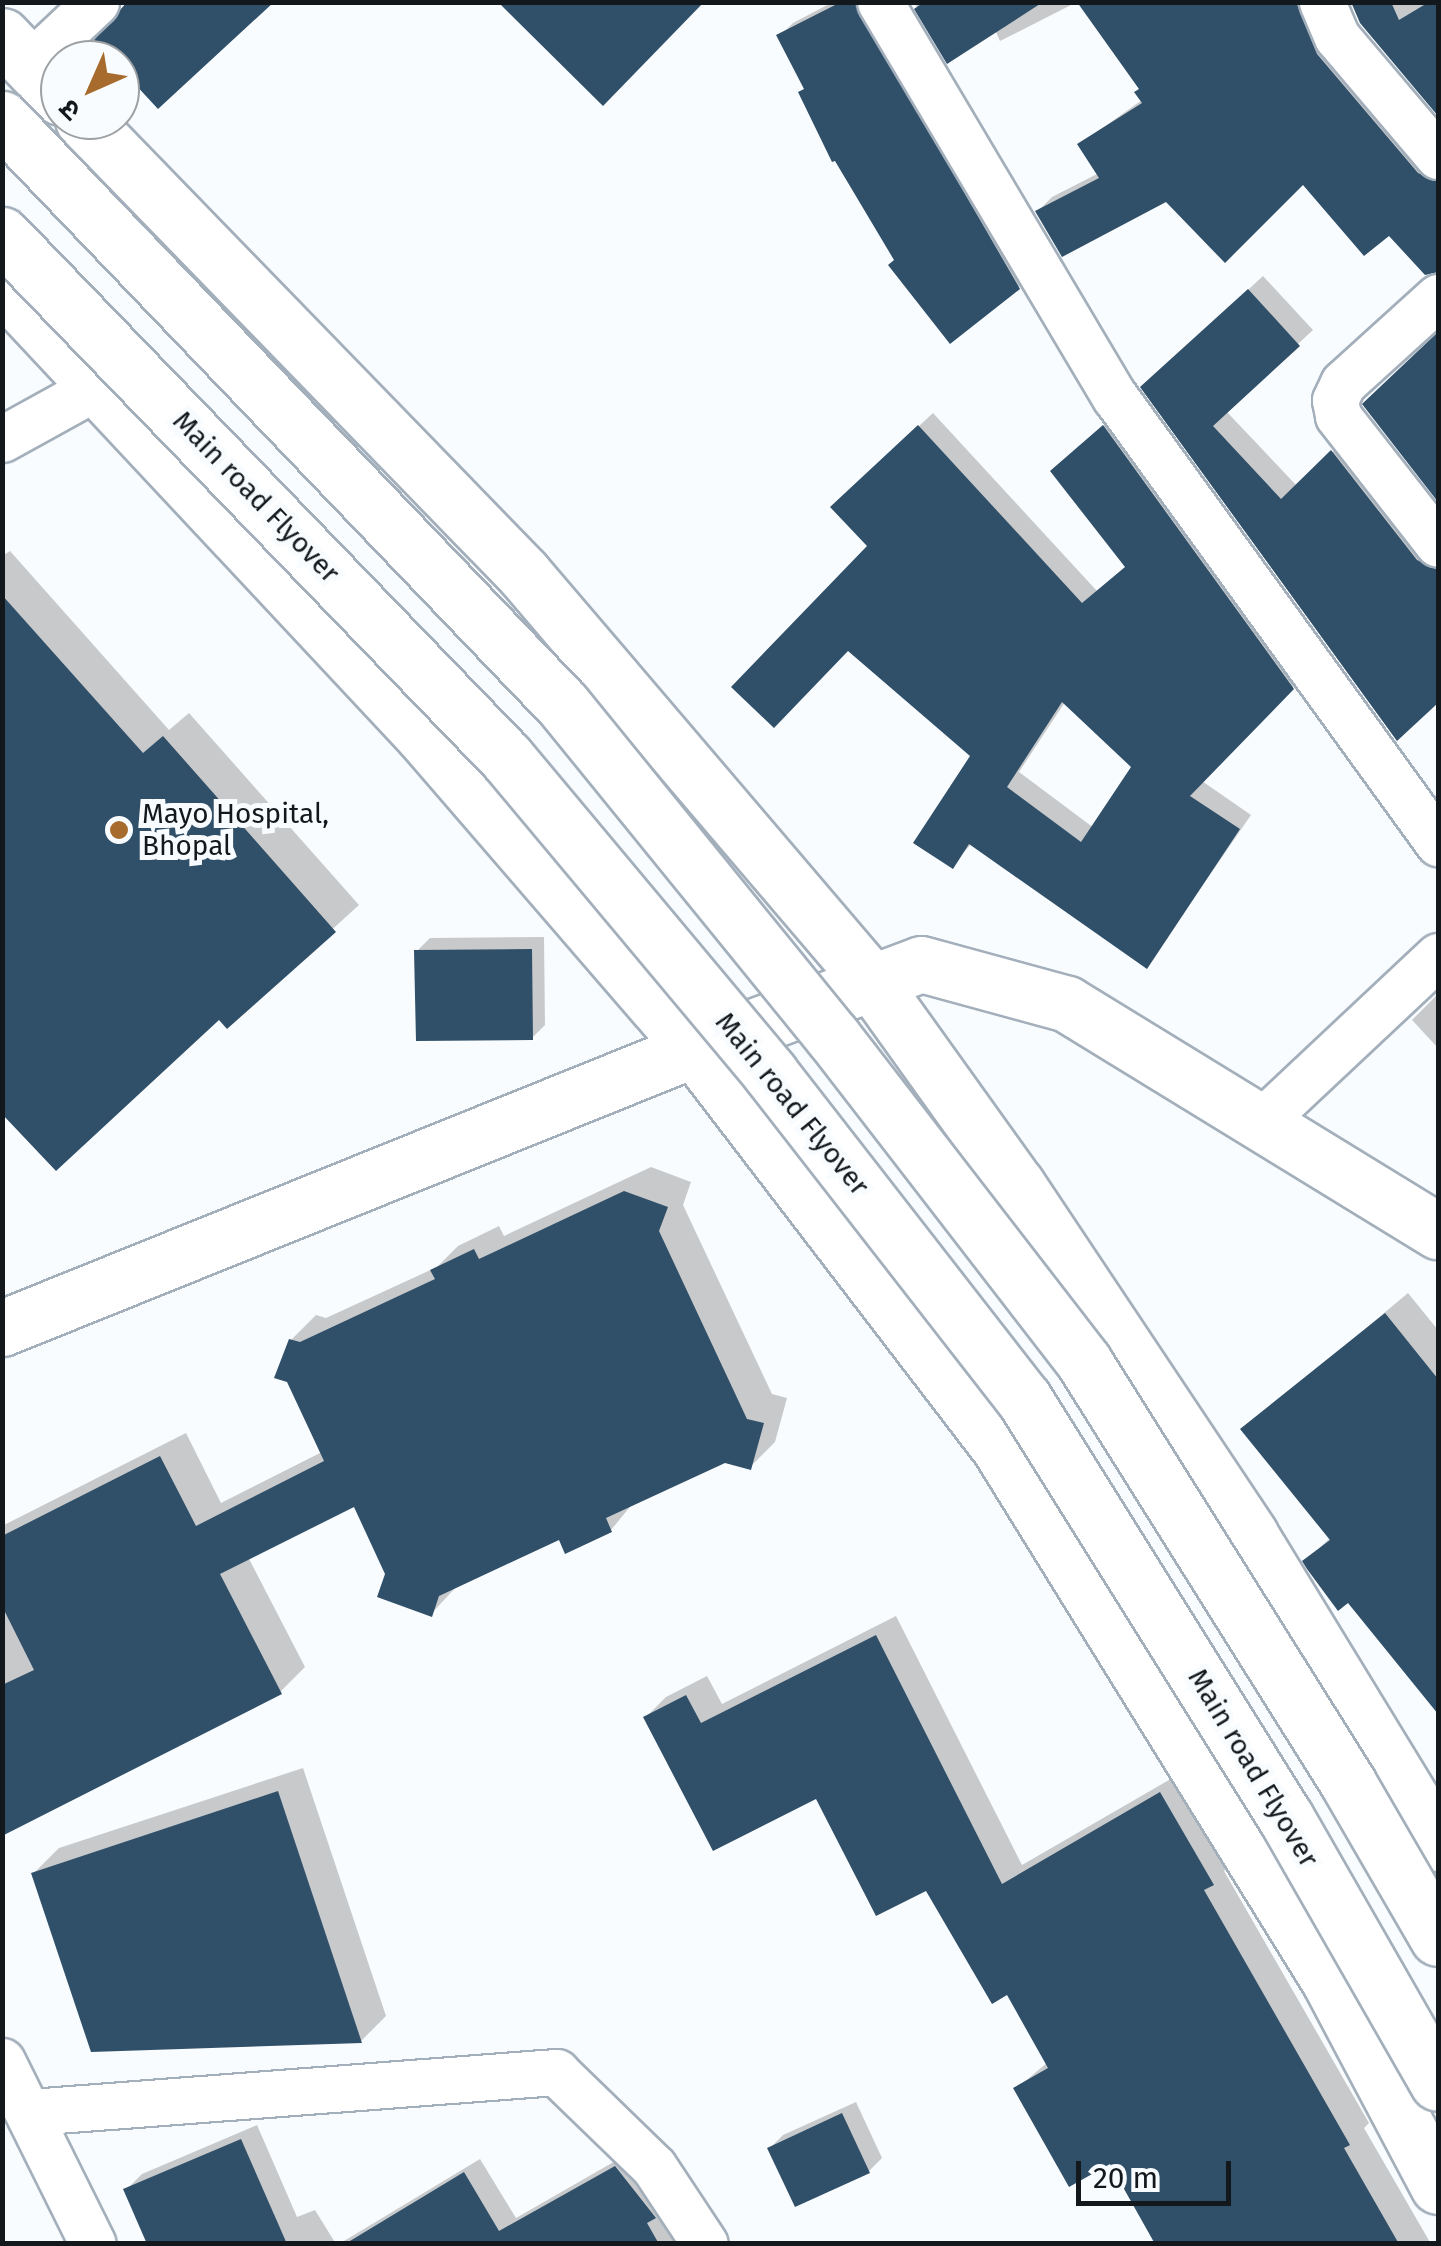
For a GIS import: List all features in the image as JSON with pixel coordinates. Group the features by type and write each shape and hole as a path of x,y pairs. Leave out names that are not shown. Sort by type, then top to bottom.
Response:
{"street":[{"path":"31,66 96,2"},
{"path":"1322,2 1337,36 1438,156"},
{"path":"892,6 1116,398 1438,842"},
{"path":"2,119 562,705 832,1038 1084,1362 1348,1782 1438,1938"},
{"path":"101,140 523,573 870,980 1017,1186 1250,1535 1438,1843"},
{"name":"Main road Flyover","path":"2,235 506,757 770,1072 1024,1399 1286,1818 1438,2083"},
{"path":"2,286 100,385 422,734 694,1049 998,1446 1329,1980 1438,2186"},
{"path":"1438,297 1342,382 1335,400 1338,416 1438,544"},
{"path":"2,440 100,385"},
{"path":"1260,1123 1438,956"},
{"path":"2,1328 694,1049 921,964 1068,1004 1438,1231"},
{"path":"2,2061 31,2112 93,2244"},
{"path":"31,2112 556,2072 654,2167 705,2244"}],"building":[{"path":"127,2 274,2 158,109 140,90 140,40 94,40"},
{"path":"498,2 704,2 603,106"},
{"path":"841,2 854,2 1020,289 950,344 888,265 894,260 835,161 832,162 798,92 804,89 776,35"},
{"path":"924,2 1043,2 947,64 914,9"},
{"path":"1077,2 1296,2 1317,54 1418,173 1438,182 1438,272 1425,275 1389,236 1364,256 1303,185 1225,263 1166,202 1062,257 1035,211 1099,178 1077,144 1142,103 1134,92 1139,89"},
{"path":"1351,2 1391,2 1399,20 1429,2 1438,2 1438,116 1360,23"},
{"path":"1248,289 1300,346 1213,426 1281,499 1331,450 1417,560 1438,570 1438,703 1397,741 1140,387"},
{"path":"1438,332 1438,502 1362,404"},
{"path":"918,425 1082,603 1125,567 1050,471 1103,425 1294,689 1190,796 1240,829 1147,969 969,844 953,869 913,843 970,756 848,651 774,728 731,687 867,546 830,507","holes":["1062,702 1131,767 1081,842 1007,787"]},
{"path":"2,595 143,753 163,736 336,932 227,1029 219,1020 56,1171 2,1114"},
{"path":"532,949 533,1040 416,1041 414,950"},
{"path":"624,1191 668,1207 659,1231 747,1419 764,1423 751,1470 725,1463 606,1518 612,1532 565,1554 559,1540 439,1596 432,1617 377,1597 385,1574 354,1507 220,1574 282,1694 2,1836 2,1685 34,1670 2,1606 2,1536 160,1456 196,1526 324,1461 287,1382 274,1378 289,1339 300,1342 435,1279 430,1270 474,1249 479,1259"},
{"path":"1385,1313 1438,1379 1438,1714 1348,1603 1338,1611 1307,1569 1302,1561 1330,1540 1240,1429"},
{"path":"876,1635 1002,1884 1160,1792 1214,1885 1204,1890 1350,2145 1344,2148 1399,2244 1155,2244 1110,2164 1069,2187 1013,2088 1048,2068 1007,1995 992,2004 926,1891 876,1916 816,1799 713,1851 643,1717 686,1695 701,1723"},
{"path":"278,1791 362,2043 91,2052 31,1873"},
{"path":"842,2113 870,2173 795,2207 767,2148"},
{"path":"241,2139 287,2244 147,2244 123,2189"},
{"path":"615,2166 656,2218 647,2223 659,2244 345,2244 464,2172 499,2231"}],"place":[{"name":"Mayo Hospital, Bhopal","path":"119,830"}]}
